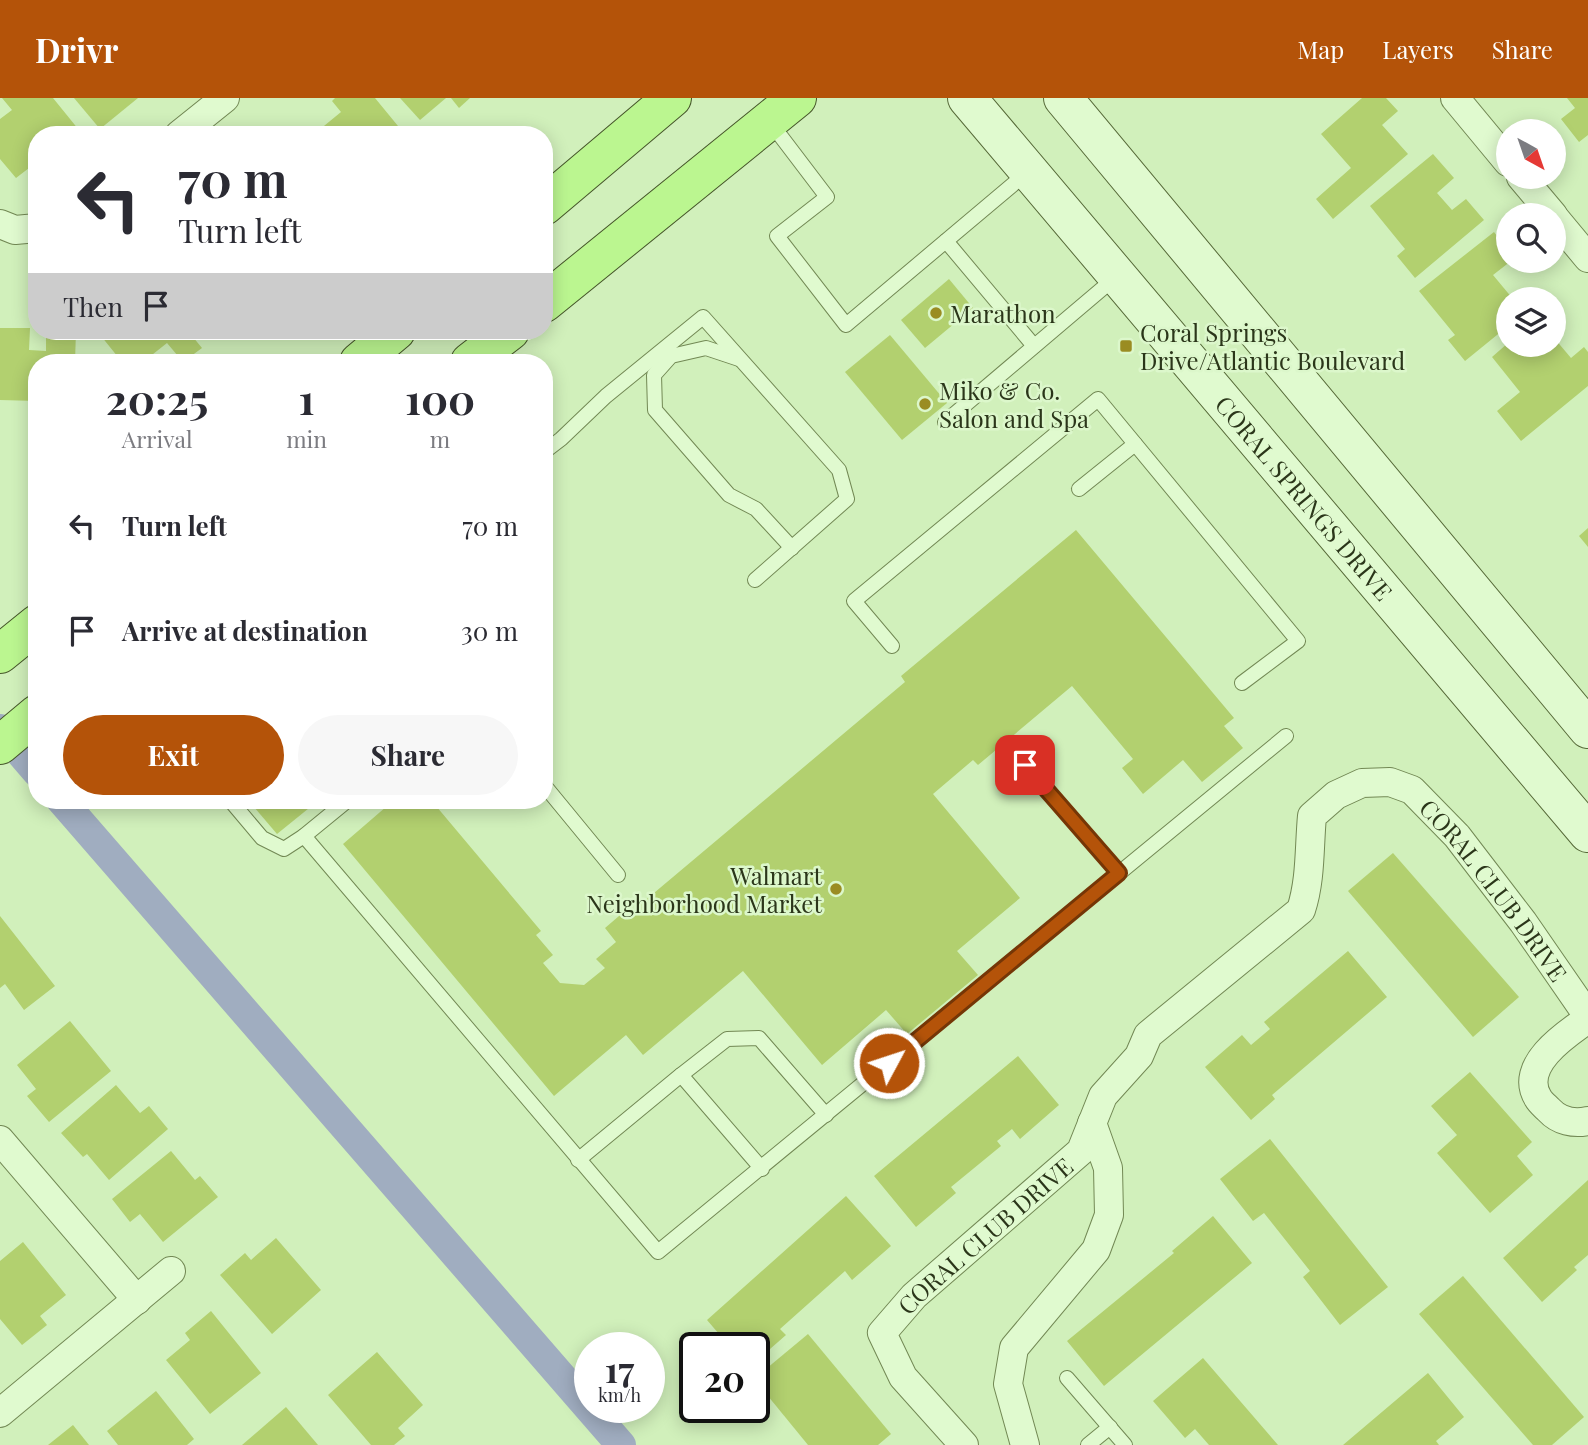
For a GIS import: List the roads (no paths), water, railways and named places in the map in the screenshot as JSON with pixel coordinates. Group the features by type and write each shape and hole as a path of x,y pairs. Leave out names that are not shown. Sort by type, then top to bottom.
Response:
{"main road":[{"path":"553,198 672,98"},
{"name":"CORAL SPRINGS DRIVE","path":"967,98 1588,833"},
{"path":"1063,98 1588,729"},
{"path":"553,296 783,109"},
{"path":"369,354 385,340"},
{"path":"480,354 498,340"},
{"path":"0,745 28,722"}],"street":[{"path":"190,126 225,98"},
{"path":"1455,98 1496,148"},
{"path":"1531,189 1542,203"},
{"path":"1566,232 1588,258"},
{"name":"CORAL CLUB DRIVE","path":"964,1445 903,1377 881,1334 914,1296 1080,1151 1103,1096 1139,1056 1148,1035 1301,910 1309,886 1308,850 1312,816 1336,795 1362,783 1390,782 1412,790 1457,836 1515,911 1588,1017"},
{"path":"1588,1017 1557,1040 1543,1057 1534,1077 1536,1097 1554,1116 1576,1124 1588,1121"},
{"path":"1025,1445 1009,1384 1014,1348 1096,1250 1109,1215 1108,1168 1092,1123"},
{"path":"0,1140 136,1300"},
{"path":"0,1413 171,1271"}],"lane":[{"path":"783,109 827,197 778,236 846,325 1029,171"},
{"path":"946,241 1034,346"},
{"path":"945,422 1117,276"},
{"path":"553,445 606,396 703,317 839,470 847,499 755,580"},
{"path":"741,359 706,348 671,356 654,376 654,410 729,495 756,509 792,548"},
{"path":"892,646 854,601 1098,399 1298,640 1242,683"},
{"path":"1079,489 1135,444"},
{"path":"304,836 658,1252 1286,736"},
{"path":"1025,765 1119,873"},
{"path":"553,796 618,875"},
{"path":"238,809 262,838 284,849 337,809"},
{"path":"578,1160 727,1039 759,1038 826,1115"},
{"path":"681,1075 762,1169"},
{"path":"1067,1378 1125,1445"},
{"path":"1088,1445 1110,1427"}],"waterway":[{"path":"0,729 28,762"},
{"path":"69,809 621,1445"}],"place":[{"name":"Marathon","path":"936,313"},
{"name":"Coral Springs Drive/Atlantic Boulevard","path":"1126,346"},
{"name":"Miko & Co. Salon and Spa","path":"925,404"},
{"name":"Walmart Neighborhood Market","path":"836,889"}]}
